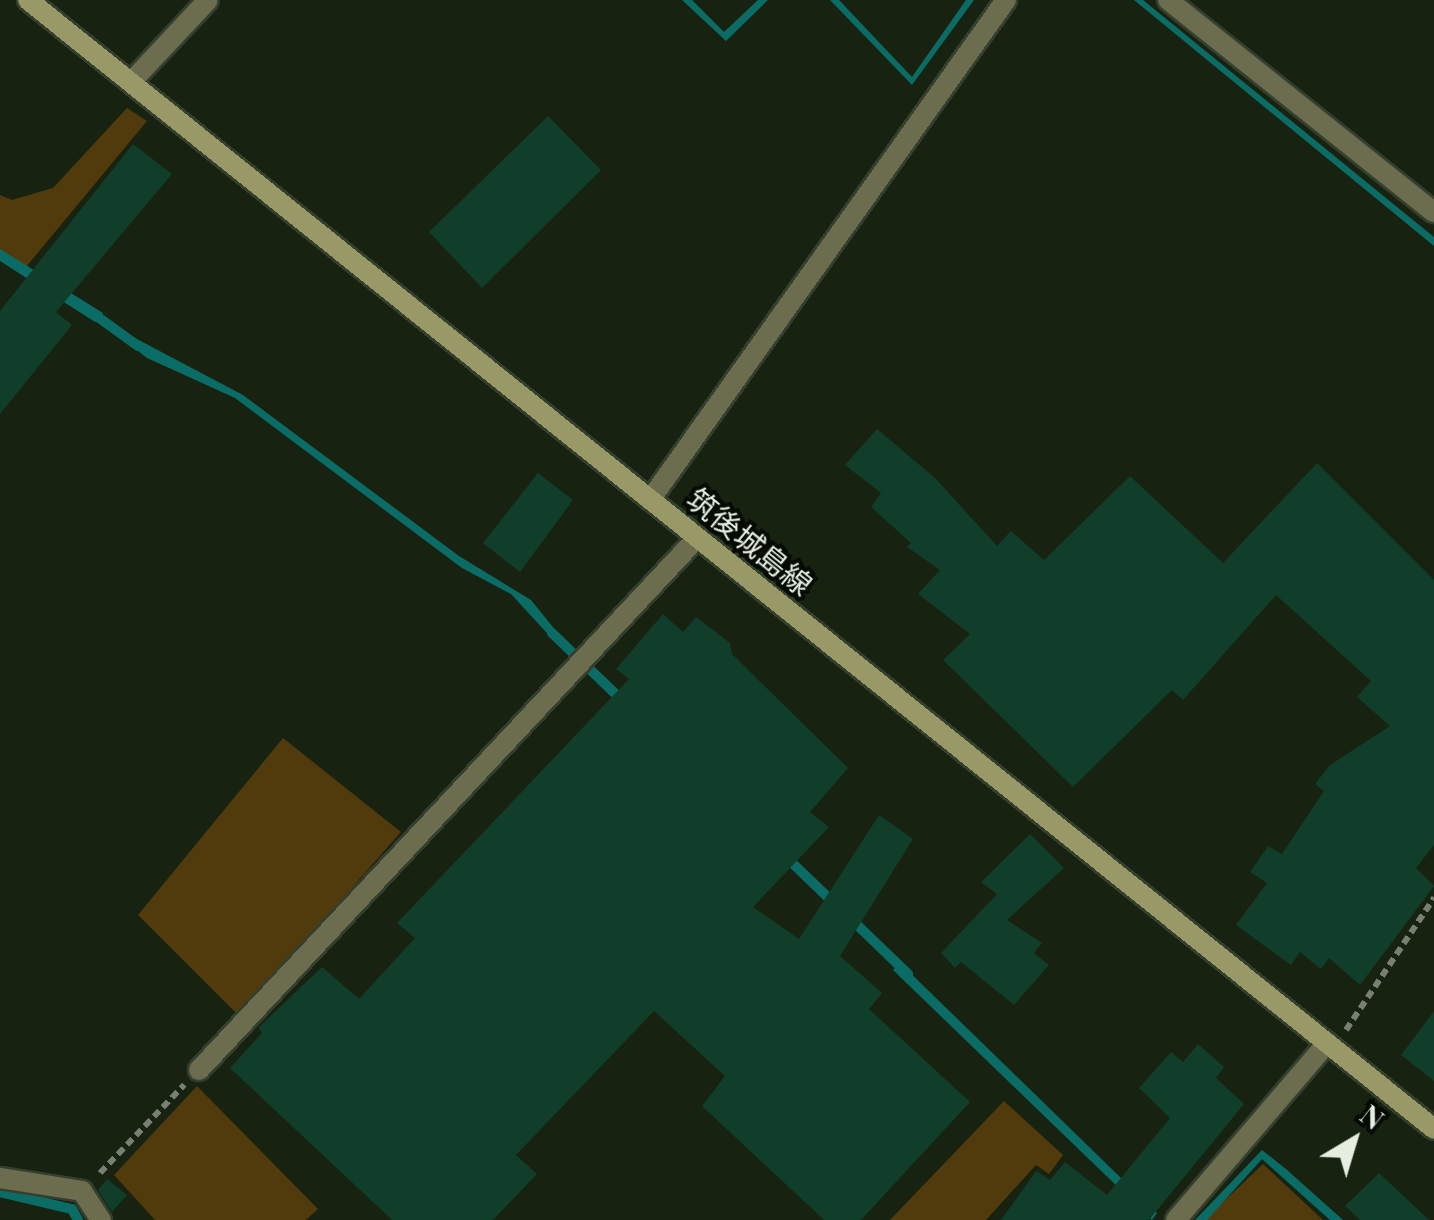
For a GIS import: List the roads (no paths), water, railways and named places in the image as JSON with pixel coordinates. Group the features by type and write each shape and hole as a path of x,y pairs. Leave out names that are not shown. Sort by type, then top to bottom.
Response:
{"main road":[{"name":"筑後城島線","path":"28,0 1434,1129"}],"street":[{"path":"131,82 208,0"},
{"path":"650,500 1006,0"},
{"path":"1168,0 1434,212"},
{"path":"199,1070 698,538"},
{"path":"1176,1220 1330,1045"},
{"path":"0,1178 82,1192 101,1220"}],"water":[{"path":"682,0 692,0 724,32 758,0 768,0 726,41"},
{"path":"830,0 839,0 912,77 966,0 974,0 912,85"},
{"path":"1134,0 1143,0 1434,237 1434,246"},
{"path":"0,249 103,313 95,322 0,261"},
{"path":"133,337 243,395 459,556 531,600 565,642 557,644 511,594 462,568 235,398 147,358 128,343"},
{"path":"900,963 1157,1213 1152,1220 893,970"},
{"path":"1262,1150 1343,1220 1330,1220 1262,1159 1207,1220 1195,1220"}],"waterway":[{"path":"91,312 138,346"},
{"path":"552,633 623,701"},
{"path":"787,858 836,905"},
{"path":"852,920 908,974"},
{"path":"0,1192 72,1209 78,1220"}]}
